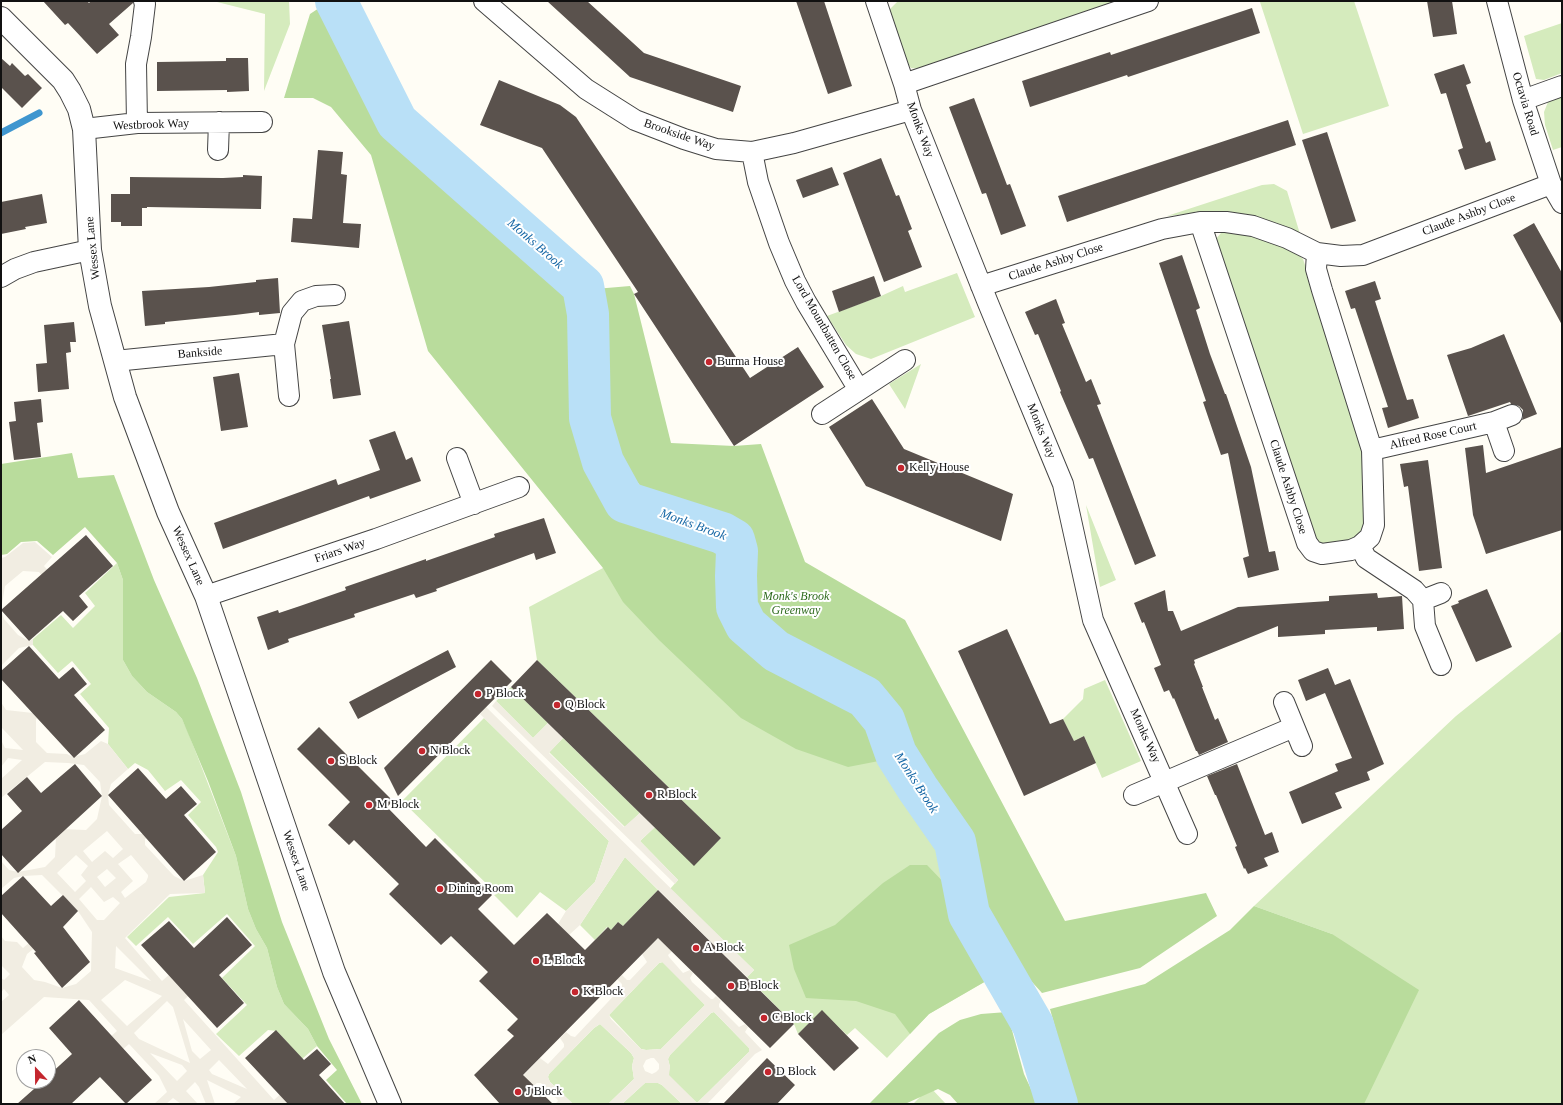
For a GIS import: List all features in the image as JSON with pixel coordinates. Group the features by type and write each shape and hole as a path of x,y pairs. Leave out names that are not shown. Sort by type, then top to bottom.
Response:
{"street":[{"path":"137,123 136,64 146,4 144,1"},
{"name":"Brookside Way","path":"484,1 586,89 635,120 684,139 716,149 752,152 794,143 911,110"},
{"name":"Monks Way","path":"876,1 904,84 911,110 981,286 1063,484 1093,620 1187,834"},
{"path":"904,84 1148,1"},
{"name":"Octavia Road","path":"1497,1 1522,100 1552,184 1562,203"},
{"name":"Wessex Lane","path":"1,18 63,80 79,109 84,129 90,250 100,306 115,361 137,431 168,512 206,596 334,972 390,1104"},
{"path":"1522,100 1562,86"},
{"path":"218,150 219,122"},
{"name":"Westbrook Way","path":"84,129 137,123 262,122"},
{"name":"Lord Mountbatten Close","path":"752,152 758,182 779,243 795,281 859,390"},
{"name":"Claude Ashby Close","path":"981,286 1162,229 1200,222 1226,222 1253,226 1286,238 1317,253 1341,256 1363,255 1552,184"},
{"name":"Claude Ashby Close","path":"1200,222 1307,543 1313,551 1322,554 1351,550 1360,546"},
{"path":"1,277 14,269 34,262 90,250"},
{"path":"1317,253 1316,269 1372,450 1374,525 1370,537 1360,546 1366,558 1414,590 1423,600 1425,626 1441,665"},
{"path":"289,396 284,344 292,313 302,301 316,296 335,296"},
{"name":"Bankside","path":"115,361 284,344"},
{"name":"Lord Mountbatten Close","path":"822,414 905,360"},
{"name":"Alfred Rose Court","path":"1372,450 1503,418 1504,450"},
{"path":"457,458 474,504"},
{"name":"Friars Way","path":"206,596 376,539 519,488"},
{"path":"1423,600 1441,593"},
{"path":"1284,702 1302,746"},
{"path":"1134,795 1294,727"}],"green space":[{"path":"213,1 289,1 290,24 264,91 265,14"},
{"path":"898,1 1121,1 921,69 911,68 904,60 889,10"},
{"path":"1354,1 1389,106 1303,134 1260,2"},
{"path":"319,8 335,42 358,76 384,127 569,297 575,312 574,344 583,420 592,457 605,482 621,507 682,533 725,545 728,552 725,617 735,633 770,662 856,708 875,729 884,760 848,767 796,749 741,718 659,640 623,602 603,568 428,351 371,155 331,107 313,98 284,98 310,14"},
{"path":"1562,23 1562,73 1544,80 1536,79 1524,36"},
{"path":"1562,94 1562,147 1553,150 1545,125 1544,112 1548,102"},
{"path":"1274,184 1287,191 1300,234 1247,215 1216,211 1167,216 1262,185"},
{"path":"1228,231 1243,233 1296,252 1303,259 1362,436 1368,524 1357,541 1318,545 1215,240 1221,233"},
{"path":"957,273 975,317 871,359 856,354 846,345 827,316 881,296 903,286 905,292"},
{"name":"Monk's Brook Greenway","path":"630,286 634,294 671,443 734,446 761,444 805,562 905,620 1065,921 1206,893 1217,916 1140,968 1042,993 1014,962 984,909 967,834 911,750 893,714 872,689 856,678 807,651 794,646 784,645 771,637 761,628 753,615 748,602 744,571 746,555 744,543 737,529 704,515 661,504 643,489 628,471 615,450 607,429 600,383 595,289"},
{"path":"921,364 905,409 889,384"},
{"path":"72,453 78,478 114,475 154,580 197,678 241,792 282,922 329,1039 362,1104 347,1104 326,1080 337,1070 317,1046 308,1029 284,1004 277,987 267,948 256,929 248,909 236,856 208,781 182,719 176,712 147,692 132,676 123,660 123,580 117,563 85,527 53,555 37,541 21,542 7,554 1,555 1,464"},
{"path":"1086,505 1116,580 1100,587"},
{"path":"725,545 728,552 725,617 735,633 770,662 856,708 875,729 884,760 945,847 951,890 966,937 993,977 929,1014 887,1058 855,1028 847,1035 822,1011 798,1034 794,1024 747,977 754,970 670,889 678,880 640,841 655,827 694,865 721,838 537,660 529,607 603,568"},
{"path":"117,563 123,580 123,660 132,676 147,692 176,712 182,719 188,732 236,856 248,909 256,929 267,948 277,987 284,1004 308,1029 317,1046 302,1059 277,1031 268,1030 239,1056 216,1034 247,1005 222,978 255,946 227,914 193,944 168,917 136,946 127,937 169,897 205,893 203,875 218,852 216,847 188,815 201,802 181,780 165,791 148,770 135,763 128,769 108,744 109,728 80,694 91,684 72,661 58,673 33,645 33,639 61,615 73,628 95,606 85,593"},
{"path":"1562,631 1562,1104 1364,1104 1332,934 1254,906 1456,716"},
{"path":"1105,680 1141,761 1102,778 1084,736 1074,741 1063,719 1083,699 1084,689"},
{"path":"511,687 548,723 533,738 496,701"},
{"path":"484,718 609,841 595,882 566,911 540,892 517,918 494,895 497,894 402,801"},
{"path":"563,738 640,813 625,827 549,752"},
{"path":"625,857 658,890 623,926 618,922 611,930 607,927 595,940 580,925"},
{"path":"910,865 927,865 951,890 966,937 993,977 929,1014 910,1034 895,1014 856,1001 806,998 794,969 789,945 835,925 883,883"},
{"path":"1254,906 1332,934 1419,990 1364,1104 1076,1104 1050,1009 1145,984 1230,930"},
{"path":"663,962 705,1005 661,1049 641,1049 609,1015 659,963"},
{"path":"714,1012 749,1048 749,1052 698,1102 696,1102 668,1075 670,1067 668,1059 670,1055 711,1013"},
{"path":"1007,1012 1024,1074 1038,1104 958,1104 950,1095 938,1089 905,1104 869,1104 939,1033 960,1020 981,1014"},
{"path":"600,1024 631,1053 634,1058 632,1066 634,1079 608,1104 573,1104 550,1082 548,1077 549,1074 594,1028"},
{"path":"645,1083 658,1083 662,1085 682,1104 622,1104"},
{"path":"930,1087 946,1104 913,1104"}],"shaded area":[{"path":"35,542 52,557 44,566 55,578 49,584 39,572 23,571 5,586 1,610 1,558 5,557 23,543"},
{"path":"1,610 4,619 18,635 29,641 33,639 33,645 19,648 1,666"},
{"path":"496,701 533,738 548,723 563,738 549,753 624,827 640,813 655,827 640,841 678,880 675,884 492,706"},
{"path":"1,702 6,710 33,713 47,710 36,719 36,742 47,753 67,754 73,757 85,754 101,741 108,744 128,769 111,784 108,795 109,805 135,834 142,834 152,828 156,833 145,839 145,845 174,876 184,881 203,875 205,893 170,894 125,938 162,981 180,965 199,986 184,1000 274,1100 288,1087 289,1104 233,1104 241,1097 207,1080 215,1104 206,1104 199,1087 195,1082 186,1091 198,1104 181,1104 173,1098 166,1104 154,1104 167,1092 159,1076 129,1044 114,1057 102,1044 117,1031 89,1000 44,997 1,1035 1,1002 9,995 4,989 1,992 1,978 4,980 10,974 1,965 1,936 5,941 17,942 23,948 37,936 42,942 27,954 22,967 34,980 62,988 76,984 91,971 92,932 78,911 42,875 14,878 1,889 1,861 9,870 18,872 45,867 55,857 56,837 62,829 86,830 97,819 102,796 100,782 84,765 45,762 1,798 1,779 22,760 8,758 1,767 1,740 5,748 23,750 1,727","holes":["107,831 123,849 113,858 105,851 92,862 83,851","76,855 88,866 81,875 86,881 75,892 57,873","131,855 148,875 148,877 146,882 125,898 121,892 133,881 118,864","107,869 116,878 105,887 97,877","91,887 104,902 113,897 120,903 104,920 97,920 79,899","116,946 151,981 115,968","125,980 162,996 127,1026 101,1000","167,1001 173,1007 190,1063 139,1039 134,1033","183,1019 211,1050 200,1059 192,1051","150,1053 182,1065 187,1071 177,1081","219,1060 247,1089 212,1074 209,1070"]},
{"path":"486,707 754,970 747,977 625,857 580,925 569,935 558,924 566,911 595,882 609,841 480,714"},
{"path":"666,930 680,944 668,955 669,957 683,973 690,970 693,973 690,978 692,982 711,999 716,996 721,1001 719,1007 739,1027 745,1024 748,1027 745,1032 762,1050 755,1054 707,1104 682,1104 662,1085 658,1083 645,1083 622,1104 608,1104 634,1079 632,1066 634,1058 631,1053 600,1024 594,1028 549,1074 548,1077 550,1082 573,1104 555,1104 558,1101 557,1099 541,1083 537,1083 532,1087 518,1081 540,1058 548,1064 564,1047 564,1044 560,1038 566,1032 575,1037 622,987 622,984 617,979 622,975 627,980 630,980 647,962 642,954","holes":["662,962 705,1005 661,1049 641,1049 611,1019 609,1015 659,963","714,1012 749,1048 749,1052 698,1102 696,1102 669,1075 670,1067 668,1059 670,1055 711,1013","654,1058 659,1064 659,1069 652,1074 645,1071 643,1066 646,1060"]}],"building":[{"path":"43,1 87,1 89,3 91,1 133,1 133,3 109,24 119,35 97,54 68,23 65,25"},
{"path":"547,1 587,1 644,53 741,86 733,112 630,77"},
{"path":"796,1 824,1 852,86 828,94"},
{"path":"1427,1 1452,1 1457,34 1433,37"},
{"path":"1252,8 1260,33 1128,77 1127,75 1030,107 1022,81 1110,52 1111,55"},
{"path":"1,58 10,66 12,63 25,76 28,74 42,88 22,108 1,87"},
{"path":"226,58 248,58 249,91 157,91 157,62 226,61"},
{"path":"1464,64 1471,83 1466,85 1486,143 1490,141 1496,160 1465,170 1458,150 1463,148 1446,93 1441,94 1434,74"},
{"path":"499,80 560,105 576,117 750,378 798,347 824,387 734,446 634,294 638,292 542,148 480,125"},
{"path":"974,98 1007,185 1010,184 1026,226 1001,235 986,193 982,194 949,107"},
{"path":"1288,120 1296,145 1067,222 1058,196"},
{"path":"1327,132 1356,221 1331,229 1302,140"},
{"path":"318,150 343,152 341,174 347,175 343,223 361,224 359,248 291,242 293,218 312,219"},
{"path":"881,158 896,196 899,195 912,229 908,231 922,267 884,282 843,173"},
{"path":"832,167 839,185 803,198 796,180"},
{"path":"243,175 262,176 261,209 147,207 142,208 142,226 121,226 121,222 111,222 111,194 130,194 130,177 223,178 243,177"},
{"path":"42,194 47,223 25,227 26,229 1,234 1,202"},
{"path":"1534,223 1562,273 1562,325 1513,235"},
{"path":"1182,255 1200,308 1196,310 1210,354 1226,394 1251,467 1269,552 1275,551 1279,570 1248,578 1243,558 1249,556 1228,453 1221,455 1203,402 1206,401 1159,263"},
{"path":"874,276 881,296 839,312 832,291"},
{"path":"278,278 280,313 259,315 259,312 165,322 165,324 145,326 142,291 209,287"},
{"path":"1375,281 1381,299 1375,301 1391,351 1407,400 1413,399 1419,418 1388,428 1382,408 1388,407 1355,308 1351,309 1345,291"},
{"path":"1056,299 1065,323 1062,324 1086,382 1091,379 1101,404 1097,405 1156,556 1135,565 1093,458 1089,459 1060,392 1061,391 1038,334 1035,335 1025,312"},
{"path":"349,321 361,395 333,399 322,325"},
{"path":"74,322 76,342 70,342 71,352 66,353 69,389 38,392 36,364 47,363 44,325"},
{"path":"1504,334 1537,414 1522,420 1523,410 1519,406 1511,404 1510,402 1468,416 1447,355 1471,348"},
{"path":"239,373 248,427 221,431 213,377"},
{"path":"41,399 43,422 37,423 41,457 14,460 9,422 16,421 14,402"},
{"name":"Kelly House","path":"872,399 904,449 1013,494 1001,541 866,486 829,427"},
{"path":"395,431 406,460 412,457 421,481 370,499 369,496 223,549 214,523 336,479 338,485 380,470 369,440"},
{"path":"1483,445 1486,473 1562,447 1562,530 1486,554 1473,515 1465,448"},
{"path":"1428,460 1442,568 1419,571 1408,486 1404,487 1400,464"},
{"path":"544,518 556,553 536,560 534,553 436,589 437,591 416,598 414,594 354,614 355,617 288,639 289,642 268,650 257,617 278,610 279,613 300,606 346,590 345,587 426,559 426,561 495,537 494,534"},
{"path":"86,535 113,566 79,596 88,607 73,621 63,611 29,641 1,610"},
{"path":"1487,589 1512,647 1476,662 1451,606 1459,603 1458,601"},
{"path":"1165,590 1168,611 1173,611 1181,631 1238,607 1329,601 1329,596 1377,593 1378,598 1402,596 1404,629 1377,631 1377,627 1325,630 1325,634 1278,637 1278,626 1194,660 1202,687 1215,720 1218,718 1228,742 1199,755 1174,698 1173,699 1169,690 1164,692 1154,668 1161,665 1144,622 1142,623 1134,603"},
{"path":"1007,629 1050,724 1063,719 1074,741 1084,736 1096,763 1024,796 958,651"},
{"path":"29,646 59,679 73,667 87,684 74,695 105,730 74,758 1,679 1,671"},
{"path":"448,650 456,667 358,719 349,702"},
{"path":"491,660 512,681 398,796 384,768"},
{"path":"537,660 721,838 694,866 511,687"},
{"path":"1328,668 1335,685 1350,679 1384,764 1367,772 1370,780 1335,793 1342,808 1302,824 1289,792 1338,771 1335,764 1352,758 1325,693 1306,701 1298,680"},
{"path":"319,727 393,801 387,807 426,847 435,838 492,895 478,909 514,945 547,913 585,950 608,927 611,930 618,922 623,926 658,890 794,1024 770,1048 658,938 523,1075 553,1104 500,1104 474,1075 514,1036 507,1030 518,1019 479,981 488,972 451,936 441,945 389,894 399,884 354,840 349,845 328,825 350,802 297,749"},
{"path":"75,764 102,796 18,873 1,854 1,830 22,811 7,794 27,777 41,793"},
{"path":"1237,764 1265,835 1272,832 1279,852 1264,858 1268,866 1248,874 1245,868 1244,869 1235,847 1237,846 1207,776"},
{"path":"138,768 166,799 181,786 197,804 184,815 216,852 184,881 108,795"},
{"path":"23,876 51,906 63,895 78,911 63,927 90,962 62,988 34,953 36,952 1,913 1,896"},
{"path":"227,917 252,945 219,975 244,1003 217,1028 141,945 169,921 194,948"},
{"path":"79,1000 152,1080 126,1104 100,1077 71,1104 17,1104 34,1089 56,1089 56,1069 72,1054 49,1028"},
{"path":"822,1010 859,1048 834,1071 798,1034"},
{"path":"276,1030 304,1060 317,1049 331,1064 319,1075 345,1104 288,1104 245,1058"},
{"name":"D Block","path":"767,1058 795,1085 777,1104 723,1104"}],"waterway":[{"name":"Monks Brook","path":"336,1 397,122 583,286 588,314 590,418 603,462 625,502 722,533 734,540 737,551 737,607 746,625 776,651 865,697 884,720 896,754 918,789 955,842 969,914 1033,1025 1057,1104"},
{"path":"1,133 39,113"}],"place":[{"name":"Burma House","path":"709,362"},
{"name":"Kelly House","path":"901,468"},
{"name":"P Block","path":"478,694"},
{"name":"Q Block","path":"557,705"},
{"name":"N Block","path":"422,751"},
{"name":"S Block","path":"331,761"},
{"name":"R Block","path":"649,795"},
{"name":"M Block","path":"369,805"},
{"name":"Dining Room","path":"440,889"},
{"name":"A Block","path":"696,948"},
{"name":"L Block","path":"536,961"},
{"name":"B Block","path":"731,986"},
{"name":"K Block","path":"575,992"},
{"name":"C Block","path":"764,1018"},
{"name":"D Block","path":"768,1072"},
{"name":"J Block","path":"518,1092"}]}
